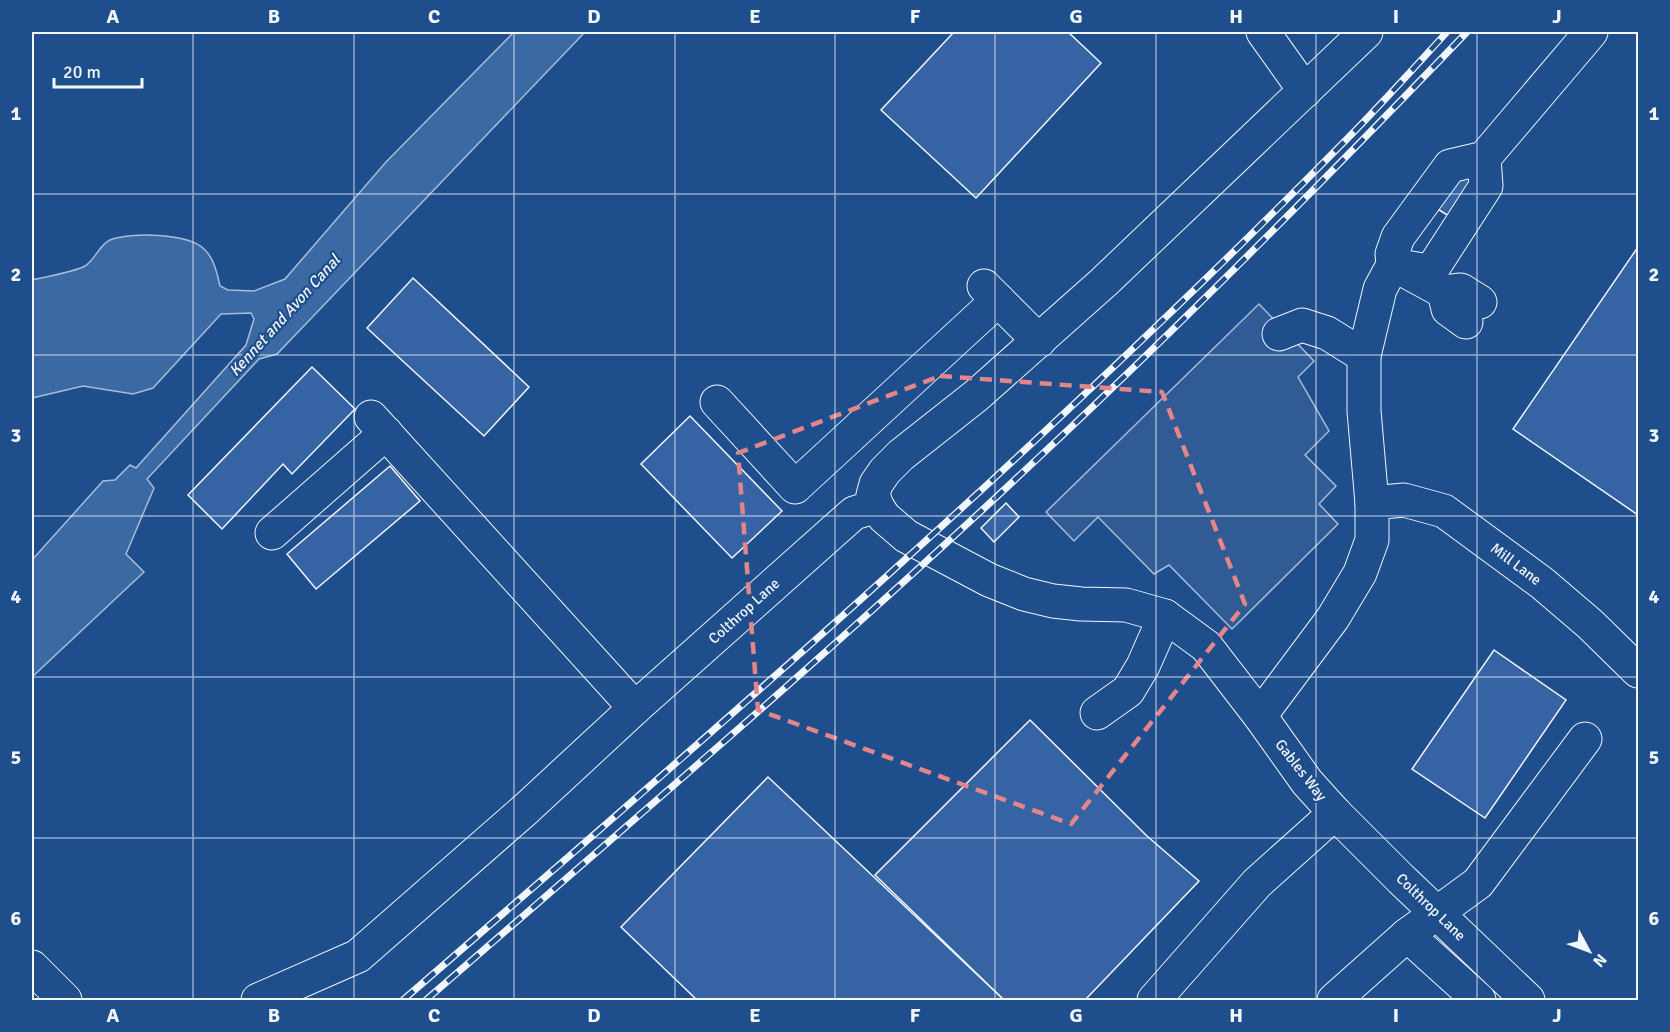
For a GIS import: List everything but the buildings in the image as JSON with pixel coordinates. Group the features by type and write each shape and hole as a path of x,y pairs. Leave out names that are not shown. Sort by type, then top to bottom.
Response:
{"street":[{"path":"1263,32 1305,91"},
{"path":"1347,39 1305,91 1104,282 977,395 885,471 876,484 873,495 877,506 892,526 906,537 961,566 1024,594 1053,601 1081,604 1126,604 1166,616 1206,646 1260,716 1333,618 1359,573 1372,540 1372,502 1364,411 1364,356 1380,289 1393,265 1392,254 1398,237 1450,166 1484,158 1592,32"},
{"path":"1393,265 1423,270 1432,268 1486,186 1484,158"},
{"path":"1393,265 1444,292 1461,290 1473,312"},
{"path":"717,402 795,487 991,293 1048,332"},
{"path":"1279,334 1302,324 1327,333 1364,356"},
{"path":"272,532 379,425 635,708"},
{"name":"Mill Lane","path":"1372,502 1404,500 1444,511 1542,583 1590,624 1638,671"},
{"name":"Colthrop Lane","path":"258,1000 358,956 518,816 635,708 854,513 877,506"},
{"path":"1097,713 1128,691 1143,666 1166,616"},
{"name":"Gables Way","path":"1155,1000 1257,883 1335,813 1307,782 1260,716"},
{"path":"1334,1000 1407,935 1478,884 1585,739"},
{"name":"Colthrop Lane","path":"1335,813 1528,1000"},
{"path":"1407,935 1479,1000"},
{"path":"32,967 64,1000"}],"highlighted area":[{"path":"940,376 1162,392 1245,604 1071,824 758,710 738,453"}],"shaded area":[{"path":"1259,304 1314,361 1298,377 1329,431 1305,455 1336,486 1319,504 1338,524 1232,629 1169,565 1154,574 1098,517 1074,541 1046,512"}],"water":[{"name":"Kennet and Avon Canal","path":"514,32 585,32 277,354 259,359 147,479 154,488 126,554 144,572 32,677 32,560 103,481 115,480 130,465 136,468 246,345 254,319 251,313 221,314 153,388 133,394 83,386 32,398 32,280 85,266 110,240 144,235 185,240 204,249 215,266 220,286 228,290 254,291 285,279 386,162"}],"railway":[{"path":"403,1000 762,688 997,476 1227,258 1354,132 1447,32"},
{"path":"426,1000 810,666 1036,460 1254,249 1467,32"}]}
